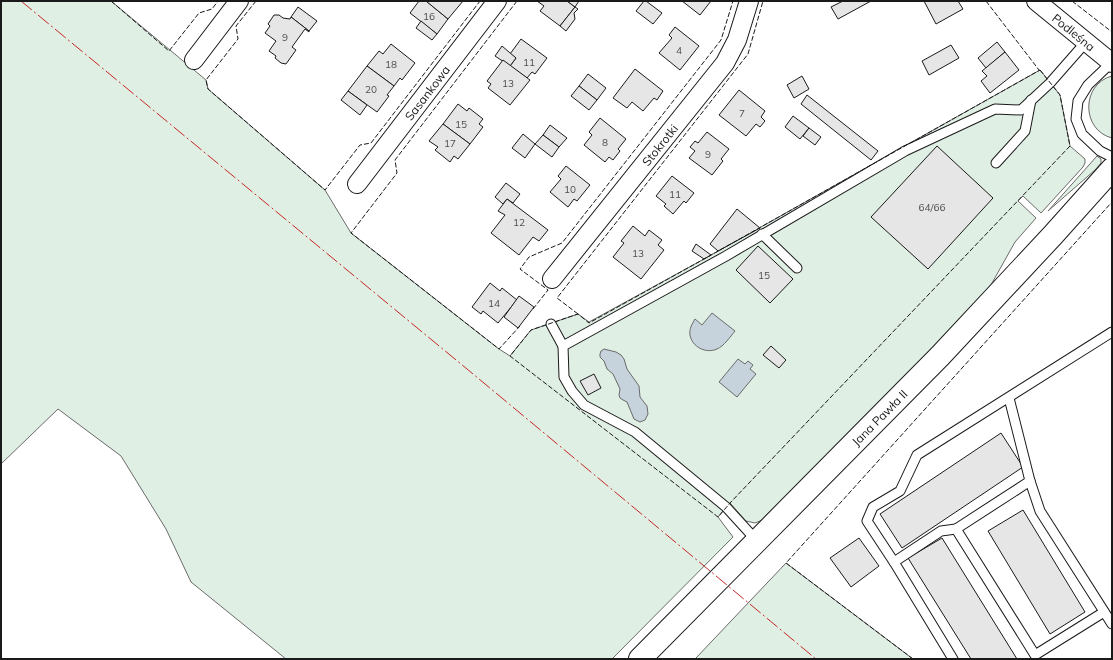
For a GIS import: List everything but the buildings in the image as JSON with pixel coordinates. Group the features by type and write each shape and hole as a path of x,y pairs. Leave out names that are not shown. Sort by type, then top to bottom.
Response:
{"street":[{"path":"194,60 239,1"},
{"name":"Sasankowa","path":"358,184 497,1"},
{"name":"Stokrotki","path":"552,279 725,63 737,40 749,1"},
{"name":"Podleśna","path":"1036,1 1112,63"},
{"name":"Jana Pawła II","path":"640,659 940,356 1053,235 1112,169"}],"lane":[{"path":"563,346 726,256 905,151 995,109 1021,110 1050,83 1086,42"},
{"path":"1112,63 1088,85 1078,102 1076,119 1082,134 1100,151 1112,157"},
{"path":"996,163 1025,131 1031,100"},
{"path":"762,234 797,268"},
{"path":"552,324 563,346 564,377 572,391 584,405 635,432 726,507 757,541"},
{"path":"953,659 894,562 867,521 873,507 900,490 917,456 1112,332"},
{"path":"1009,398 1030,481 1040,511 1112,624"},
{"path":"894,562 941,531 956,529 1030,481"},
{"path":"956,529 1034,657 1104,612"}],"green space":[{"path":"1,1 111,1 206,80 208,89 325,190 351,233 510,356 531,330 578,314 589,322 1040,70 1060,95 1070,146 1085,159 1085,163 1041,213 1023,196 1018,201 1036,218 1015,242 987,292 765,519 755,523 746,521 730,503 718,517 733,537 612,659 286,659 191,582 166,529 121,456 58,409 1,464"},
{"path":"1112,76 1112,138 1102,133 1095,126 1090,117 1089,107 1090,97 1095,88 1102,81"},
{"path":"1097,156 1101,159 1101,163 1095,170 1048,211"},
{"path":"786,563 913,659 695,659"}],"shaded area":[{"path":"712,313 735,331 720,348 708,351 700,348 694,343 691,339 690,331 695,319 702,325"},
{"path":"604,349 616,352 624,359 627,369 639,386 640,397 647,406 648,414 645,420 640,422 634,419 627,402 620,398 620,389 613,374 607,369 604,361 600,357 601,351"},
{"path":"738,359 745,364 748,361 753,365 750,369 756,374 737,397 719,382"}],"fence":[{"path":"111,1 169,51 199,13 212,9 218,1"},
{"path":"256,1 236,26 238,39 206,80 208,89 325,190 360,145 371,143 480,1"},
{"path":"517,1 395,160 397,173 351,233 499,349 520,326"},
{"path":"533,309 548,290 520,269 529,257 562,243 721,40 733,1"},
{"path":"578,314 557,298 748,54 763,1"},
{"path":"986,1 1039,70"},
{"path":"1072,1 1112,32"},
{"path":"1040,70 1060,95 1070,146 718,517 510,356 531,330 578,314 589,323 1040,70"},
{"path":"913,659 786,563 1112,202"}],"power":[{"path":"21,1 816,659"}]}
